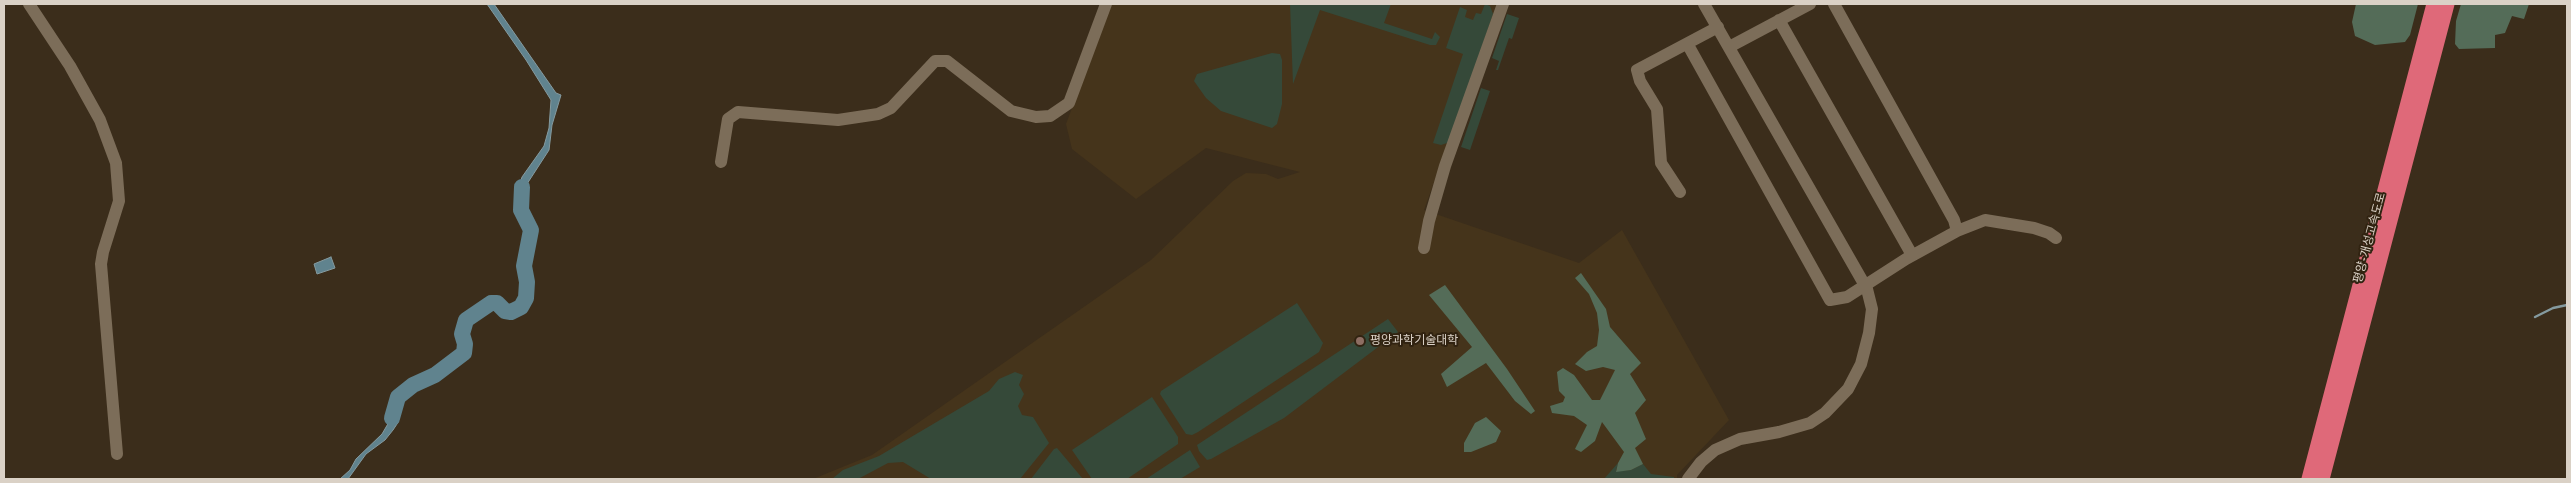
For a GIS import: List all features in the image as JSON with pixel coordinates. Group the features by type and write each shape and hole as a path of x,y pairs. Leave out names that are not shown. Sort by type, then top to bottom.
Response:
{"highway":[{"name":"평양-개성고속도로","path":"2309,479 2434,4"},
{"name":"평양-개성고속도로","path":"2322,479 2447,4"}],"street":[{"path":"29,4 70,66 100,120 116,163 119,201 102,252 101,264 116,454"},
{"path":"721,162 728,119 738,112 838,120 878,114 891,108 935,61 948,61 1011,111 1036,117 1050,116 1069,103 1106,4"},
{"path":"1424,248 1429,221 1445,166 1503,4"},
{"path":"1688,479 1701,462 1715,450 1740,439 1779,432 1810,423 1825,413 1848,389 1861,364 1869,333 1872,310 1865,285 1731,46 1704,4"},
{"path":"1731,46 1810,4"},
{"path":"1834,4 1954,220 1957,231"},
{"path":"1780,20 1912,255"},
{"path":"1680,192 1661,163 1657,109 1636,70 1688,45 1718,27"},
{"path":"1688,45 1830,300 1847,297 1912,255 1957,231 1985,220 2034,228 2049,233 2056,238"}],"shaded area":[{"name":"평양과학기술대학","path":"1111,4 1498,4 1424,210 1579,263 1622,230 1729,420 1677,475 1677,479 813,479 872,455 1151,260 1233,181 1246,173 1266,174 1278,179 1300,172 1206,148 1136,199 1072,149 1066,124"}],"green space":[{"path":"1290,4 1391,4 1384,23 1432,39 1435,32 1440,37 1436,45 1430,45 1320,10 1293,84"},
{"path":"1485,4 1490,6 1493,14 1450,142 1441,145 1433,143 1463,54 1446,48 1460,7 1467,10 1465,17 1473,20 1476,13 1481,14"},
{"path":"2356,4 2418,4 2410,35 2405,42 2375,45 2355,36 2352,22"},
{"path":"2461,4 2529,4 2524,19 2512,16 2505,33 2495,35 2495,48 2459,49 2455,44 2456,21"},
{"path":"1507,14 1519,18 1512,39 1509,38 1498,70 1496,70 1499,61 1492,58"},
{"path":"1272,53 1280,54 1282,60 1282,104 1277,124 1272,128 1221,111 1206,98 1194,81 1197,74"},
{"path":"1481,88 1490,91 1470,150 1461,147"},
{"path":"1581,273 1606,309 1610,327 1641,363 1630,374 1646,400 1635,413 1646,439 1635,448 1643,464 1631,470 1616,472 1624,452 1602,422 1595,441 1581,452 1575,449 1587,425 1574,416 1552,413 1550,406 1563,402 1565,397 1559,391 1557,372 1563,368 1574,375 1592,400 1600,400 1615,370 1603,367 1586,371 1575,364 1587,352 1597,346 1599,330 1597,313 1589,294 1575,278"},
{"path":"1445,285 1507,369 1535,411 1531,414 1515,401 1486,363 1447,387 1441,374 1472,347 1429,295"},
{"path":"1297,303 1323,343 1319,352 1198,432 1192,435 1186,434 1160,394 1161,391"},
{"path":"1388,319 1398,332 1284,418 1211,459 1207,460 1199,451 1197,445"},
{"path":"1015,372 1023,375 1019,385 1024,394 1018,406 1022,415 1033,417 1049,443 1020,479 931,479 903,462 888,463 858,479 832,479 843,470 879,456 989,391 999,379"},
{"path":"1152,397 1178,437 1178,444 1127,479 1092,479 1072,450"},
{"path":"1486,417 1501,431 1496,442 1471,452 1464,452 1464,443 1475,423"},
{"path":"1057,448 1083,479 1031,479 1054,449"},
{"path":"1190,450 1200,467 1180,479 1146,479"},
{"path":"1618,463 1616,471 1631,470 1643,464 1651,474 1674,477 1674,479 1604,479"}],"water":[{"path":"487,4 494,4 556,93 561,95 552,125 549,150 525,187 526,207 534,229 528,268 528,296 523,306 517,311 509,312 497,304 492,304 467,319 464,329 465,351 449,365 411,387 400,396 396,419 399,421 393,430 385,440 366,454 348,479 340,479 350,470 356,459 382,434 389,422 397,391 459,351 462,346 459,326 461,319 488,299 501,299 505,306 509,307 516,305 523,298 523,260 530,230 520,207 519,186 522,177 544,146 549,128 551,100"},
{"path":"331,257 335,268 317,274 314,264"}],"waterway":[{"path":"392,418 398,397 413,385 435,375 464,353 465,344 462,334 466,320 491,303 497,303 505,311 511,312 521,307 526,298 527,282 524,266 531,230 521,210 522,187"},
{"path":"2535,317 2553,308 2567,305"}],"place":[{"name":"평양과학기술대학","path":"1360,341"}]}
